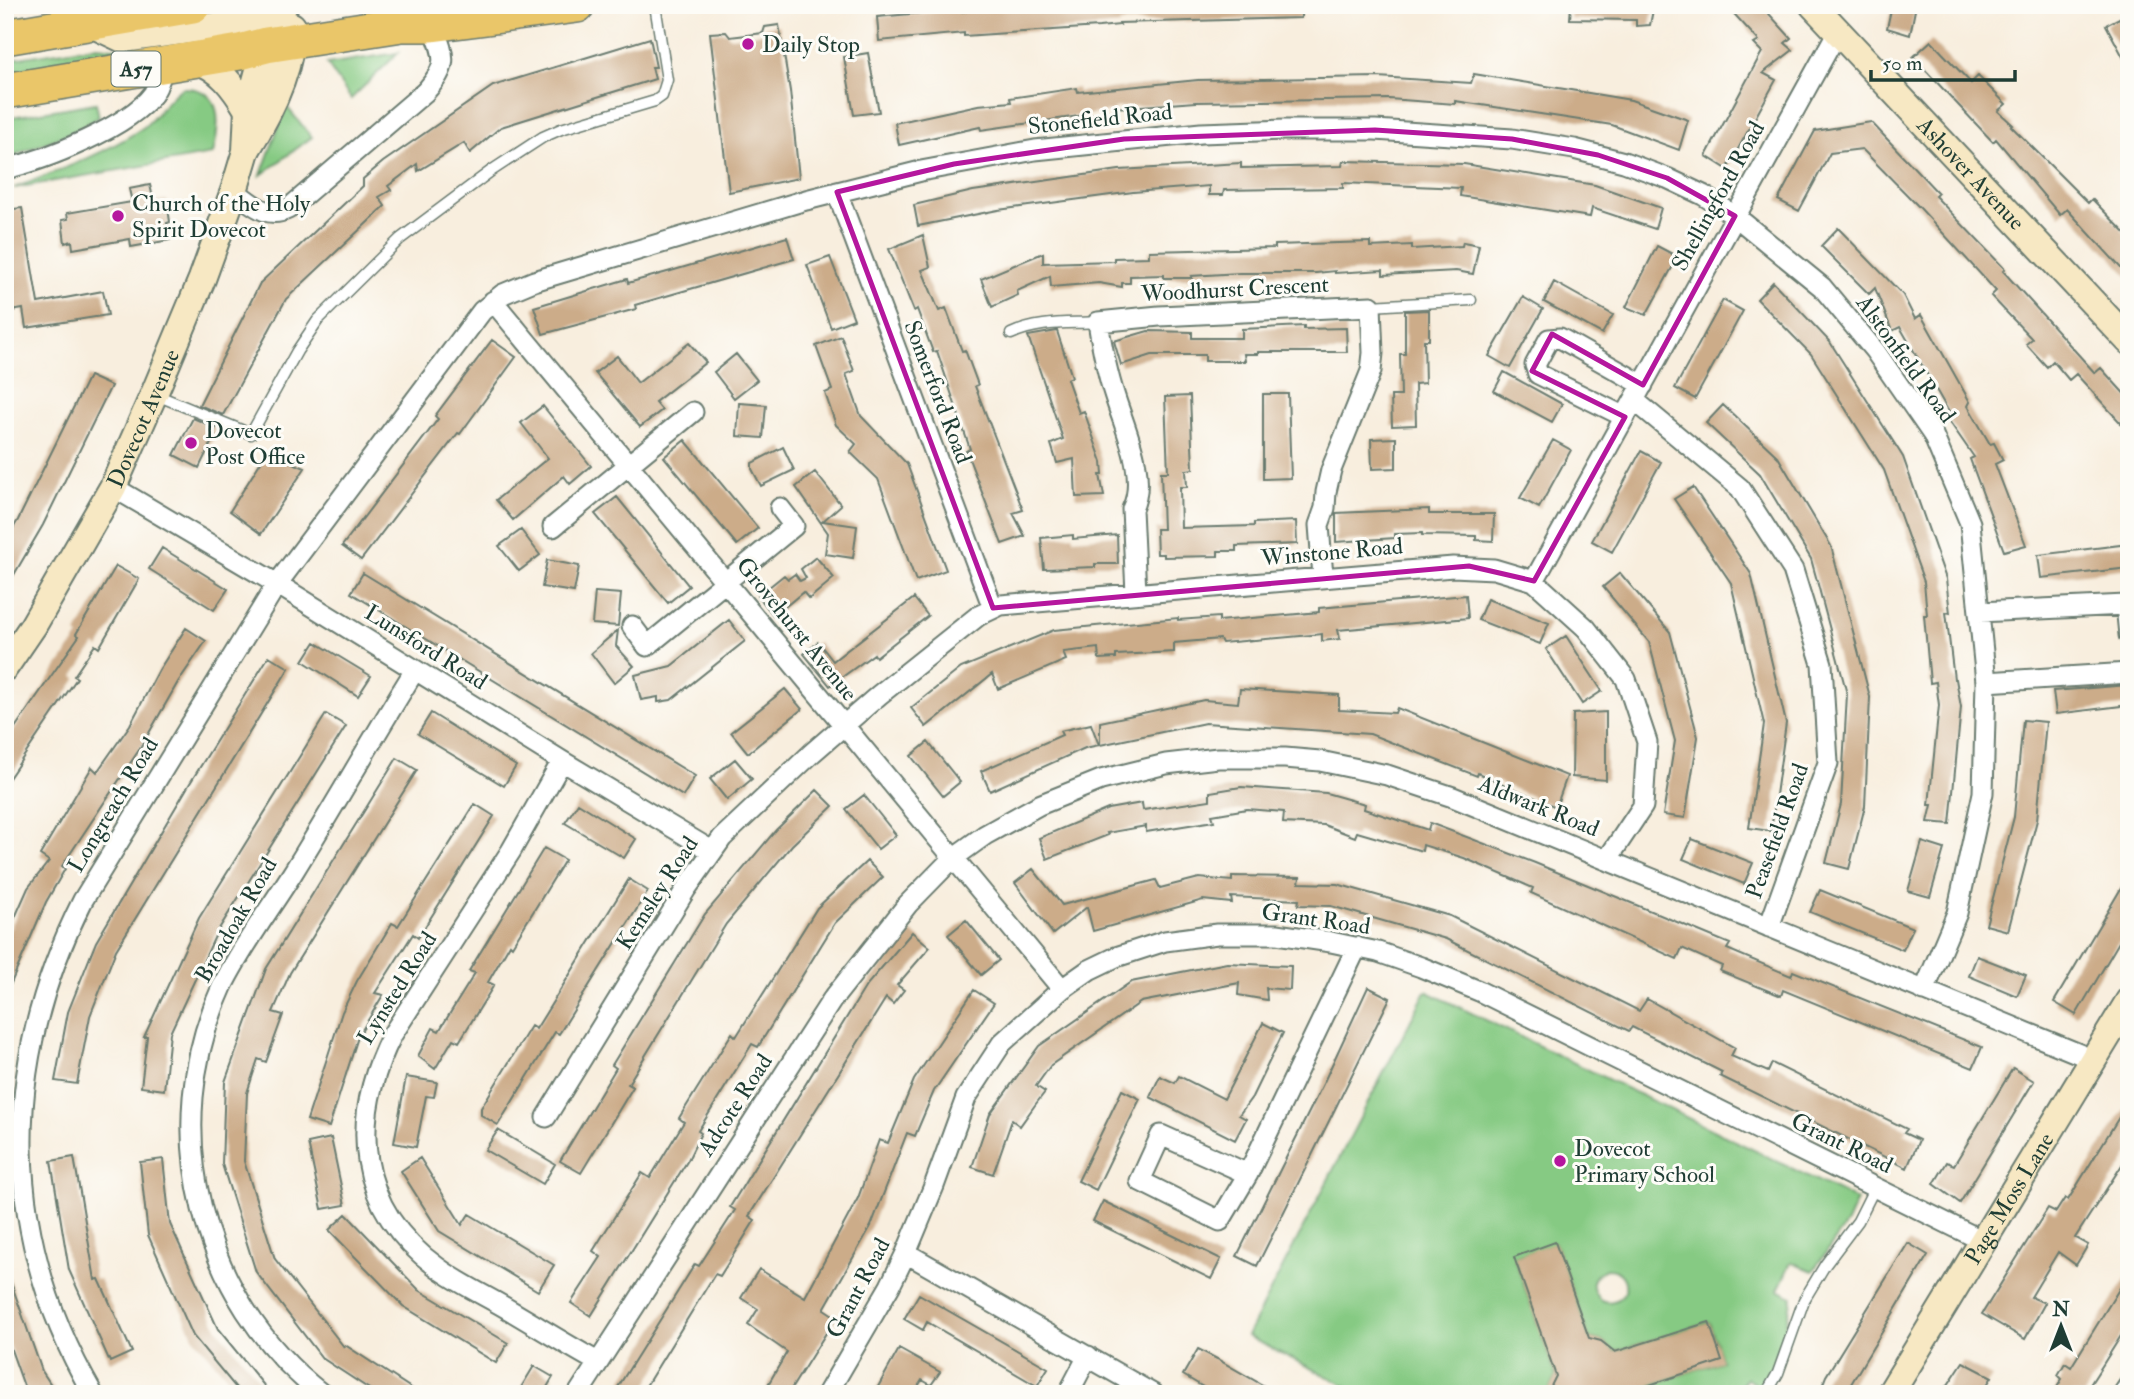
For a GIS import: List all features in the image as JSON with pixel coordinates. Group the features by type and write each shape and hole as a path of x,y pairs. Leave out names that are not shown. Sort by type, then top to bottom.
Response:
{"highway":[{"name":"A57","path":"5,37 193,5"},
{"name":"A57","path":"5,91 178,61 282,24 432,24 577,5"}],"street":[{"name":"Ashover Avenue","path":"1812,5 2129,341"},
{"path":"89,23 122,39 253,20 282,24"},
{"name":"Dovecot Avenue","path":"5,667 33,626 113,487 154,394 202,279 234,191 246,151 247,110 282,24"},
{"name":"Dovecot Avenue","path":"246,151 268,116 282,24"},
{"path":"234,191 269,214 278,214 288,209 437,79 444,63 432,24"},
{"name":"Shellingford Road","path":"1534,581 1838,31"},
{"path":"5,169 58,153 133,113 145,104 155,92 160,79 178,61 210,65 224,76 247,110"},
{"name":"Stonefield Road","path":"487,306 518,286 534,281 837,192 954,164 1035,150 1222,132 1375,130 1512,139 1598,155 1667,178 1703,195 1735,216"},
{"name":"Somerford Road","path":"837,192 993,608"},
{"name":"Alstonfield Road","path":"1735,216 1822,288 1875,351 1933,435 1970,523 1986,682 1983,793 1957,913 1924,991"},
{"name":"Grovehurst Avenue","path":"487,306 628,464 1062,989"},
{"name":"Longreach Road","path":"93,1394 57,1323 35,1257 13,1118 49,974 69,926 96,879 277,584 487,306"},
{"path":"1323,578 1319,525 1325,508 1331,470 1371,371 1371,306"},
{"name":"Woodhurst Crescent","path":"1098,322 1159,316 1371,306"},
{"path":"1098,322 1114,396 1133,448 1137,500 1132,509 1136,593"},
{"path":"1560,338 1634,401 1538,374 1535,365 1549,339 1560,338"},
{"name":"Peasefield Road","path":"1634,401 1740,488 1793,570 1822,664 1828,763 1769,927"},
{"path":"553,527 693,412"},
{"name":"Lunsford Road","path":"113,487 277,584 712,851"},
{"path":"632,626 647,646 794,526 780,508"},
{"name":"Winstone Road","path":"844,725 968,624 993,608 1010,603 1469,566 1502,570 1534,581 1586,628 1626,679 1647,742 1643,806 1607,860"},
{"path":"1979,612 2126,605 2129,635"},
{"name":"Broadoak Road","path":"322,1394 296,1374 246,1314 231,1288 208,1235 193,1163 192,1115 199,1056 222,988 415,670"},
{"path":"1986,682 2129,673"},
{"name":"Kemsley Road","path":"546,1117 712,851 738,822 844,725"},
{"name":"Aldwark Road","path":"953,858 1012,819 1070,791 1101,780 1166,764 1249,757 1320,761 1387,775 1453,797 2094,1060"},
{"name":"Lynsted Road","path":"562,761 511,851 393,1035 379,1062 369,1092 367,1149 373,1184 380,1200 391,1221 410,1244 438,1267 598,1362"},
{"name":"Adcote Road","path":"578,1394 832,1000 908,904 953,858"},
{"name":"Grant Road","path":"827,1394 890,1286 934,1186 966,1098 1002,1043 1062,989 1089,970 1140,948 1190,936 1278,934 1357,947 1421,967 1479,991 1983,1241"},
{"path":"1248,1174 1161,1135 1140,1181 1220,1221 1248,1174 1357,947"},
{"name":"Page Moss Lane","path":"1890,1394 2129,1001"},
{"path":"906,1253 1153,1394"},
{"path":"1068,1394 1088,1356"},
{"path":"2123,1394 2129,1385"}],"lane":[{"path":"154,394 251,434 297,351 318,320 400,239 543,137 561,129 656,101 662,96 667,80 655,5"},
{"path":"1371,306 1471,300"},
{"path":"1011,334 1037,325 1098,322"},
{"path":"1766,1394 1778,1373 1804,1300 1825,1265 1858,1221 1875,1187"}],"highlighted area":[{"path":"1375,130 1512,139 1598,155 1667,178 1735,216 1643,385 1552,334 1532,371 1625,417 1534,581 1469,566 993,608 837,192 954,164 1124,139"}],"green space":[{"path":"96,46 117,48 123,57 5,78 5,60"},
{"path":"398,53 351,99 327,64"},
{"path":"182,88 196,89 213,101 218,120 213,154 14,188 81,161 129,137 144,127"},
{"path":"96,103 99,117 73,132 5,159 5,118"},
{"path":"286,106 312,137 261,175"},
{"name":"Dovecot Primary School","path":"1426,991 1857,1200 1847,1223 1813,1271 1791,1262 1778,1290 1792,1297 1787,1321 1777,1356 1761,1389 1747,1378 1734,1394 1622,1394 1722,1361 1709,1322 1615,1352 1601,1341 1589,1338 1555,1243 1514,1257 1556,1376 1547,1394 1362,1394 1247,1336","holes":["1606,1269 1622,1275 1625,1282 1625,1291 1615,1301 1601,1300 1594,1291 1594,1278"]}],"building":[{"path":"1053,5 1301,5 1301,18 1119,23 1120,25 1099,27 964,36 964,33 879,41 877,17"},
{"path":"1571,5 1654,5 1650,25 1636,26 1636,20 1570,19"},
{"path":"1726,5 1761,5 1791,38 1785,43 1793,50 1763,73 1776,80 1727,169 1706,156 1762,52 1754,44 1759,41"},
{"path":"1892,5 1916,5 1910,35 1887,28"},
{"path":"2129,13 2129,68 2106,25"},
{"path":"779,25 790,91 799,178 729,192 710,33 726,32 730,37 763,33 765,27"},
{"path":"650,38 656,67 652,67 655,79 501,127 470,153 464,143 418,171 417,164 388,186 391,190 379,197 385,206 286,299 223,415 199,405 260,283 363,186 363,179 383,162 493,86"},
{"path":"1931,41 1971,83 1978,76 2006,104 1998,111 2013,125 2011,126 2088,203 2092,199 2129,237 2129,277 2067,209 2060,215 1996,139 1993,142 1913,57"},
{"path":"868,53 879,112 854,115 844,57"},
{"path":"1474,74 1631,100 1688,120 1679,150 1612,125 1455,101 1455,104 1389,99 1196,102 1114,108 1114,111 981,130 980,127 899,145 895,123 978,105 1011,102 1010,98 1077,88 1078,92 1198,80 1378,77 1471,83"},
{"path":"1871,122 1938,193 1935,196 2005,269 2003,271 2095,373 2101,368 2129,399 2129,432 2076,374 2069,380 2053,361 2047,367 2026,344 2032,339 1991,296 1996,291 1862,149 1830,153 1799,211 1778,200 1815,131"},
{"path":"1343,161 1464,164 1595,185 1661,208 1655,229 1592,208 1590,217 1460,196 1461,188 1343,183 1343,188 1224,190 1223,195 1209,195 1209,186 1133,192 998,210 918,226 914,205 973,191 1119,170 1241,163 1241,168 1342,166"},
{"name":"Church of the Holy Spirit Dovecot","path":"150,185 154,202 167,200 170,240 131,247 130,239 73,249 72,241 65,243 62,220 68,219 67,213 132,202 129,189"},
{"path":"22,208 38,303 103,291 108,315 26,328 23,309 5,312 5,210"},
{"path":"1838,228 1903,295 1915,319 1921,315 1970,402 1968,406 1990,444 1994,443 2003,460 1995,464 2026,545 2004,551 1970,459 1974,457 1947,418 1950,414 1900,327 1892,331 1875,288 1869,294 1821,246"},
{"path":"923,235 930,267 922,270 939,311 946,308 962,351 965,350 978,385 975,386 1023,510 1013,513 1025,536 1002,544 966,451 970,449 937,351 933,352 917,309 914,311 889,249"},
{"path":"787,237 794,259 635,305 636,309 543,334 534,307 627,279 628,283"},
{"path":"1370,242 1370,247 1412,245 1412,249 1462,246 1463,242 1479,245 1473,274 1456,271 1383,275 1383,270 1240,273 1191,276 1192,278 1130,276 1130,283 1122,283 1122,287 1099,283 1051,287 1050,276 1017,291 1018,295 992,307 981,279 1043,253 1043,263 1114,261 1114,258 1149,257 1149,251 1275,248 1275,245"},
{"path":"1657,246 1678,257 1646,315 1626,307"},
{"path":"830,257 854,319 831,328 807,265"},
{"path":"1554,282 1613,315 1602,334 1544,302"},
{"path":"1773,282 1830,342 1903,457 1946,579 1950,613 1946,612 1954,679 1961,707 1950,824 1928,822 1932,805 1929,805 1939,705 1936,682 1930,683 1924,582 1884,470 1811,354 1757,299"},
{"path":"1523,297 1543,309 1510,368 1489,356"},
{"path":"1723,300 1743,311 1695,399 1675,388"},
{"path":"1429,310 1429,340 1424,340 1425,383 1415,384 1416,425 1392,426 1391,396 1401,396 1400,354 1405,354 1405,311"},
{"path":"1304,326 1304,329 1346,328 1347,352 1258,352 1244,354 1245,361 1205,361 1205,355 1152,355 1121,365 1114,341 1148,331 1192,332 1192,338 1242,338 1242,329"},
{"path":"1057,331 1072,377 1067,379 1079,413 1084,411 1102,462 1103,475 1100,475 1104,496 1076,497 1074,459 1057,463 1051,444 1063,439 1028,336"},
{"path":"841,336 854,371 846,374 861,416 907,464 946,570 916,581 878,479 850,452 856,444 836,425 825,393 832,390 816,346"},
{"path":"492,340 516,357 460,434 458,433 361,560 342,546 438,419 435,416"},
{"path":"689,343 706,362 655,402 662,410 640,427 595,373 617,356 638,383"},
{"path":"736,354 757,380 734,398 714,372"},
{"path":"1504,372 1562,404 1552,422 1494,391"},
{"path":"89,376 111,386 43,525 5,590 5,542"},
{"path":"1263,394 1288,394 1291,478 1263,479"},
{"path":"1190,396 1193,469 1186,470 1187,487 1180,487 1181,528 1254,526 1254,523 1296,521 1297,544 1236,546 1236,551 1218,551 1218,556 1164,557 1164,554 1157,554 1156,529 1163,529 1161,472 1168,472 1165,397"},
{"path":"739,403 766,405 763,438 737,436"},
{"path":"1723,405 1778,457 1831,546 1870,697 1865,806 1849,869 1826,863 1841,804 1847,694 1816,577 1811,559 1760,474 1706,423"},
{"path":"543,406 591,466 570,484 564,476 513,520 496,500 548,458 521,423"},
{"path":"193,418 216,428 199,468 174,455"},
{"path":"1396,438 1396,468 1372,469 1371,439"},
{"path":"685,440 758,528 737,545 664,457"},
{"path":"1553,440 1571,450 1539,508 1520,498"},
{"path":"783,447 794,470 761,486 752,469 752,463"},
{"path":"1641,451 1661,462 1612,552 1592,541"},
{"path":"267,452 305,468 261,534 230,511"},
{"path":"815,472 841,505 823,521 857,526 853,558 825,554 828,533 796,487"},
{"path":"1693,487 1751,574 1786,723 1771,831 1749,828 1764,724 1731,583 1674,499"},
{"path":"617,497 689,586 668,603 595,514"},
{"path":"1429,509 1429,514 1494,514 1493,541 1476,540 1476,536 1422,533 1395,534 1395,538 1336,542 1336,513"},
{"path":"521,530 540,555 519,571 499,546"},
{"path":"1073,535 1073,539 1117,535 1118,564 1044,569 1041,538"},
{"path":"2129,544 2129,568 2041,578 2038,555"},
{"path":"162,548 228,589 214,610 149,569"},
{"path":"816,557 834,578 809,599 803,592 774,616 758,596 784,575 788,579 795,574 800,581 806,578 801,569"},
{"path":"547,560 579,566 574,592 542,587"},
{"path":"116,566 139,579 99,648 95,645 74,676 77,678 5,784 5,742 79,636 76,634"},
{"path":"363,573 695,776 683,796 351,593"},
{"path":"1620,573 1670,632 1698,737 1685,818 1663,815 1675,741 1649,642 1603,587"},
{"path":"595,592 621,594 618,626 592,624"},
{"path":"1466,595 1468,618 1338,630 1340,639 1322,641 1322,634 1222,643 1220,639 1174,643 1174,652 1116,655 1116,658 1099,659 1098,648 1063,652 1066,660 998,689 992,674 926,727 911,708 961,668 1054,630 1178,618 1219,617 1219,621 1319,612 1319,608"},
{"path":"914,598 928,616 876,657 874,654 830,686 804,654 818,642 833,661"},
{"path":"1487,599 1549,623 1540,644 1478,620"},
{"path":"729,620 745,641 671,700 658,702 658,697 641,700 635,675 671,666"},
{"path":"186,628 206,641 178,682 141,747 62,866 65,869 46,902 5,997 5,940 28,888 49,861 40,855 92,767 97,772 130,725 159,670"},
{"path":"618,630 616,646 634,666 614,683 591,653"},
{"path":"1566,636 1602,691 1582,704 1546,649"},
{"path":"315,642 371,676 358,696 303,661"},
{"path":"269,656 289,668 116,950 90,1016 77,1084 55,1081 68,1012 96,942"},
{"path":"2129,685 2129,705 2056,714 2053,691"},
{"path":"785,689 802,709 748,753 731,732"},
{"path":"1240,689 1339,695 1339,710 1395,713 1397,708 1567,776 1556,807 1478,773 1477,776 1370,734 1205,723 1100,745 1100,722 1204,700 1238,703"},
{"path":"1606,712 1606,780 1572,777 1573,714"},
{"path":"431,713 516,766 504,786 418,734"},
{"path":"326,714 346,726 217,932 170,1033 164,1090 141,1087 147,1037 144,1037 199,918"},
{"path":"2023,720 2046,722 2037,820 2008,931 1986,925 2014,817"},
{"path":"1091,724 1099,745 1085,748 990,791 981,771 1062,735 1060,731"},
{"path":"928,742 960,782 943,796 911,756"},
{"path":"397,758 417,770 290,973 273,1012 283,1015 266,1062 258,1059 247,1093 244,1161 275,1259 344,1347 345,1345 420,1394 377,1394 322,1358 256,1272 222,1164 225,1082 266,969"},
{"path":"735,759 752,779 727,800 710,779"},
{"path":"1241,787 1326,793 1365,804 1364,809 1428,830 1430,823 1535,863 1730,944 1727,949 1791,976 1793,971 1982,1047 1973,1068 1783,990 1781,996 1720,971 1722,966 1682,948 1677,959 1531,893 1533,888 1464,858 1423,845 1422,851 1357,832 1355,837 1324,825 1283,823 1284,812 1247,809 1212,815 1214,821 1146,832 1146,826 1107,833 1108,835 1047,859 1039,838 1108,809 1142,803 1143,810 1210,800 1210,792"},
{"path":"817,790 833,806 792,845 726,924 628,1084 633,1087 581,1173 560,1161 616,1068 612,1065 705,914 776,830"},
{"path":"864,795 896,835 878,849 846,809"},
{"path":"578,803 636,839 624,858 565,823"},
{"path":"475,804 494,816 418,938 413,934 375,993 383,995 358,1037 329,1127 307,1120 342,1012 357,981 392,923 398,926"},
{"path":"1692,839 1753,863 1744,884 1683,859"},
{"path":"1922,842 1944,849 1930,897 1908,891"},
{"path":"544,848 565,860 512,946 510,944 488,982 494,985 459,1042 453,1039 435,1069 418,1056 433,1028 439,1031 475,973 469,971"},
{"path":"867,861 883,877 835,923 758,1047 752,1044 698,1131 701,1133 688,1160 591,1316 571,1303 601,1257 593,1251 642,1173 650,1178 684,1122 679,1118 732,1033 736,1037 817,908"},
{"path":"1033,869 1062,905 1156,880 1160,888 1199,878 1232,881 1232,876 1300,877 1299,883 1337,884 1450,916 1639,1011 1647,999 1735,1048 1731,1056 1768,1072 1772,1063 1907,1129 1904,1133 1919,1140 1907,1168 1720,1076 1722,1072 1632,1027 1629,1031 1446,939 1331,906 1298,905 1299,900 1231,897 1232,903 1203,900 1093,931 1087,907 1053,934 1015,883"},
{"path":"2129,875 2129,925 2076,1015 2054,1002"},
{"path":"629,879 648,891 559,1034 555,1032 498,1125 481,1115 481,1108 531,1026 536,1029"},
{"path":"1820,890 1913,928 1903,950 1810,912"},
{"path":"966,920 999,960 981,975 948,935"},
{"path":"912,932 930,947 897,985 904,990 893,1004 886,998 749,1216 755,1220 720,1276 715,1274 641,1394 622,1394 624,1389 618,1387 695,1264 699,1266 735,1210 730,1207 866,986"},
{"path":"1977,956 2026,975 2017,996 1969,976"},
{"path":"1227,963 1291,966 1290,990 1266,988 1267,1000 1238,995 1239,983 1141,1002 1051,1065 1036,1086 1045,1092 1020,1126 1012,1120 993,1174 972,1167 990,1114 1039,1046 1131,982"},
{"path":"1368,987 1390,998 1257,1266 1237,1256"},
{"path":"974,990 994,1003 934,1091 915,1136 907,1133 871,1226 824,1309 836,1317 788,1394 776,1394 766,1388 787,1352 748,1325 758,1309 741,1298 759,1269 805,1297 858,1198 879,1140 888,1143 914,1080"},
{"path":"1263,1023 1283,1033 1252,1097 1239,1115 1246,1119 1235,1140 1150,1097 1160,1076 1175,1083 1179,1076 1224,1099"},
{"path":"2013,1068 2034,1081 1960,1203 1934,1184 1947,1162 1954,1165"},
{"path":"406,1077 437,1082 434,1097 426,1096 416,1147 394,1143"},
{"path":"1122,1090 1140,1099 1096,1190 1078,1181"},
{"path":"2129,1101 2129,1154 2075,1238 2088,1245 2076,1265 2058,1252 2031,1297 2045,1303 2025,1339 1982,1314 2048,1208 2056,1212 2065,1198 2068,1200"},
{"path":"498,1130 555,1164 543,1184 485,1150"},
{"path":"331,1138 345,1205 322,1209 308,1143"},
{"path":"74,1157 95,1280 99,1279 132,1352 110,1362 69,1270 51,1161"},
{"path":"420,1158 462,1225 469,1214 554,1265 538,1291 439,1231 401,1171"},
{"path":"163,1159 170,1224 218,1329 271,1394 241,1394 193,1336 148,1235 140,1162"},
{"path":"1103,1201 1221,1259 1211,1279 1093,1221"},
{"path":"346,1214 419,1290 508,1343 496,1363 403,1306 329,1230"},
{"path":"1555,1242 1589,1338 1601,1341 1615,1352 1709,1322 1722,1361 1622,1394 1547,1394 1556,1376 1514,1257"},
{"path":"1908,1243 1928,1255 1845,1394 1819,1394 1826,1376"},
{"path":"2129,1273 2129,1323 2102,1366 2084,1394 2053,1394 2062,1379 2058,1375 2065,1363 2071,1367"},
{"path":"8,1274 42,1371 57,1394 29,1394 24,1386 5,1333 5,1275"},
{"path":"919,1294 1048,1368 1037,1386 927,1322 923,1330 904,1319"},
{"path":"899,1349 940,1372 931,1385 922,1380 913,1394 874,1394"},
{"path":"1198,1349 1278,1394 1215,1394 1183,1375"},
{"path":"1963,1362 1992,1377 1981,1394 1942,1394"},
{"path":"534,1366 553,1377 543,1394 517,1394"}],"place":[{"name":"Daily Stop","path":"748,44"},
{"name":"Church of the Holy Spirit Dovecot","path":"118,216"},
{"name":"Dovecot Post Office","path":"191,443"},
{"name":"Dovecot Primary School","path":"1560,1161"}]}
